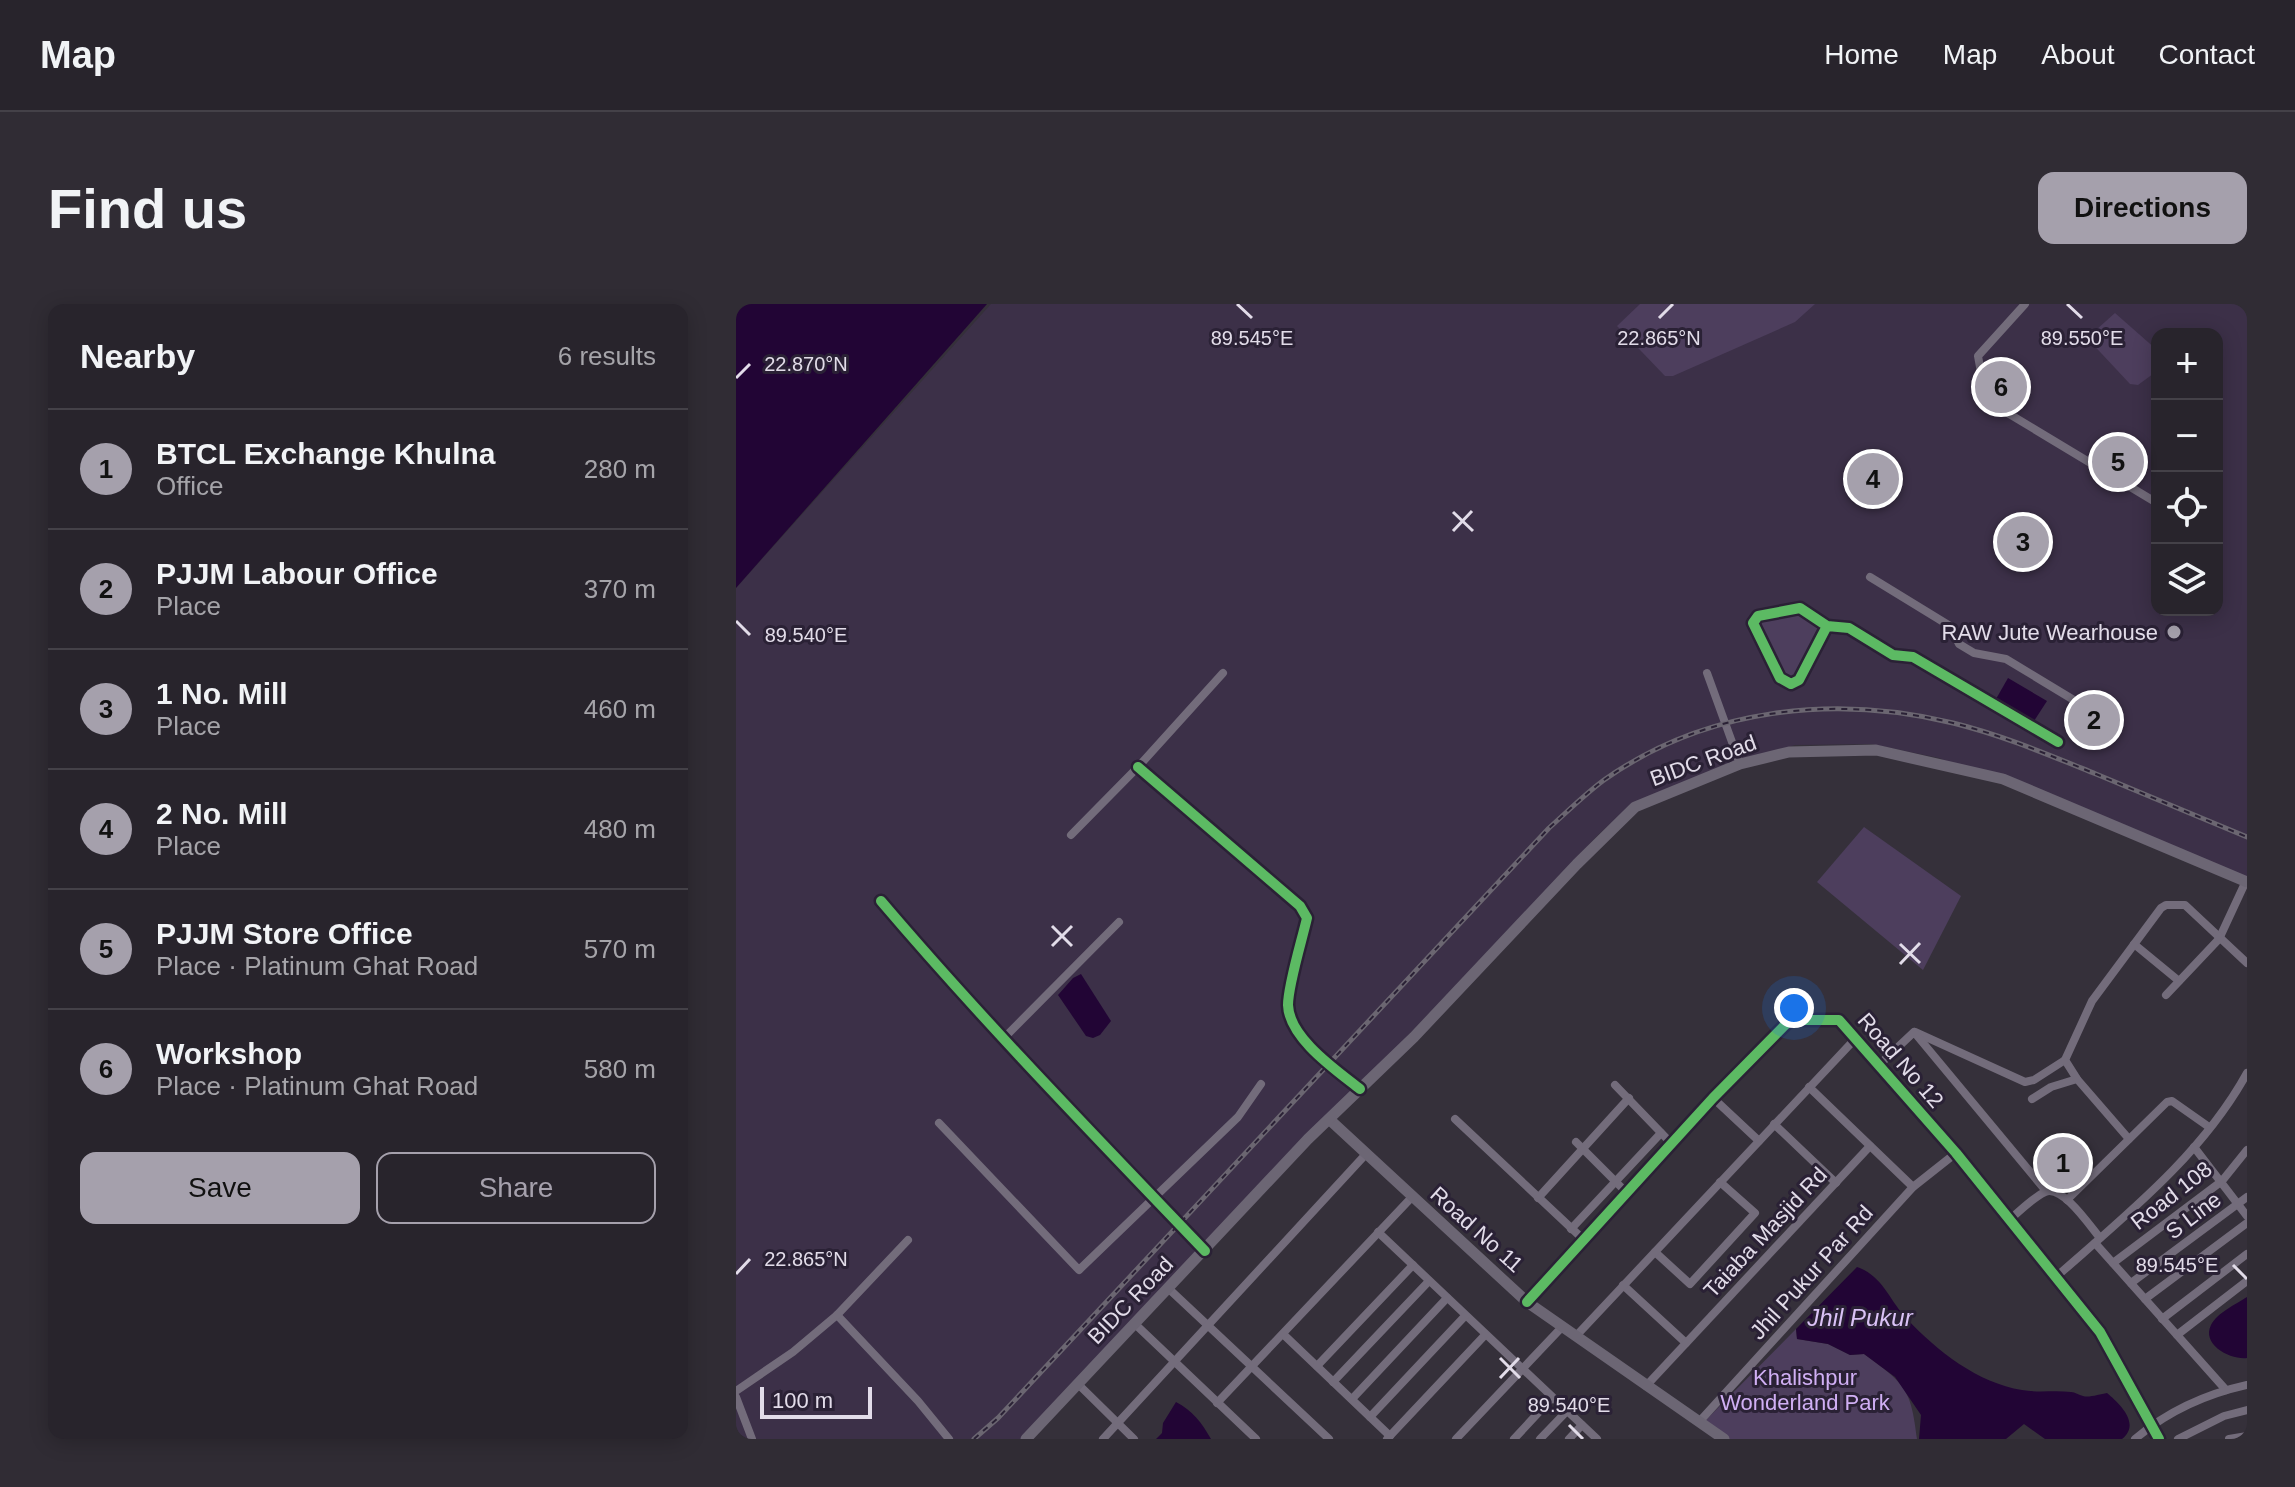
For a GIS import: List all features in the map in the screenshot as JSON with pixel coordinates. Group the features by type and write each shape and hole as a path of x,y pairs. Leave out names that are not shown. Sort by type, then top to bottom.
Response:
{"main road":[{"name":"BIDC Road","path":"1171,1291 1308,1139 1414,1037 1631,810 1740,764 1789,752 1876,750 1939,763 2003,779 2246,882"},
{"name":"BIDC Road","path":"1036,1439 1137,1326 1314,1143 1330,1120"},
{"name":"Road No 11","path":"1330,1120 1527,1302 1699,1422 1707,1434 1724,1439"},
{"name":"BIDC Road","path":"1026,1439 1081,1387"}],"street":[{"path":"2025,304 1978,356 1986,400 2151,499"},
{"path":"1870,577 1950,626 1959,644 1974,653 2006,659 2082,705"},
{"path":"1827,626 1799,680 1791,684 1780,678 1753,623 1758,616 1797,608 1827,626 1849,628 1893,655 1913,657 2058,742"},
{"path":"1071,835 1223,673"},
{"path":"1707,673 1740,764"},
{"path":"1138,767 1300,906 1307,918 1288,1005 1294,1029 1328,1064 1360,1089"},
{"path":"2166,995 2219,939 2246,882"},
{"path":"881,901 963,997 1205,1251"},
{"path":"1914,1032 2025,1082 2034,1080 2065,1060 2092,1001 2166,905 2185,905 2247,963"},
{"path":"1003,1039 1119,922"},
{"path":"2134,944 2179,981"},
{"name":"Road No 12","path":"1527,1302 1713,1098 1792,1020 1839,1020 1956,1153 2100,1332 2159,1439"},
{"path":"1879,1065 1914,1032"},
{"path":"1914,1032 2046,1191"},
{"path":"1576,1336 1856,1038"},
{"path":"2065,1060 2077,1079 2129,1139"},
{"path":"2056,1277 2173,1171 2247,1073"},
{"path":"2032,1099 2051,1087 2077,1079"},
{"path":"939,1123 1079,1270 1238,1117 1261,1084"},
{"path":"1615,1085 1671,1143"},
{"path":"1809,1087 1913,1187"},
{"path":"1538,1198 1579,1145 1629,1098"},
{"path":"1713,1098 1759,1141"},
{"path":"2067,1200 2167,1102 2172,1101 2209,1127"},
{"path":"1455,1119 1584,1240"},
{"path":"1774,1124 1836,1183"},
{"path":"1571,1229 1661,1133"},
{"path":"1579,1145 1627,1193"},
{"name":"Taiaba Masjid Rd","path":"1646,1386 1870,1146"},
{"path":"2194,1147 2247,1216"},
{"name":"Road 108","path":"2113,1263 2222,1181 2247,1150"},
{"name":"Jhil Pukur Par Rd","path":"1699,1422 1913,1187 1956,1153"},
{"path":"1103,1439 1366,1154"},
{"path":"1655,1252 1690,1284 1755,1213 1720,1182"},
{"path":"2009,1220 2046,1191 2054,1191 2067,1200 2113,1263 2226,1390"},
{"path":"1217,1403 1412,1197"},
{"name":"S Line","path":"2131,1283 2247,1197"},
{"path":"2145,1299 2247,1223"},
{"path":"1378,1232 1597,1439"},
{"path":"736,1391 793,1352 837,1315 908,1240"},
{"path":"2162,1319 2247,1254"},
{"path":"1317,1366 1413,1265"},
{"path":"1333,1382 1429,1281"},
{"path":"2177,1335 2247,1281"},
{"path":"1623,1285 1686,1343"},
{"path":"1171,1291 1329,1439"},
{"path":"1352,1399 1447,1298"},
{"path":"837,1315 918,1401 949,1439"},
{"path":"1370,1417 1465,1316"},
{"path":"1137,1326 1253,1438"},
{"path":"1456,1439 1563,1326"},
{"path":"1283,1334 1389,1438 1485,1335"},
{"path":"2135,1439 2152,1425 2213,1393 2247,1385"},
{"path":"1081,1387 1134,1439"},
{"path":"736,1397 752,1439"},
{"path":"1514,1439 1552,1398"},
{"path":"2178,1439 2224,1416 2247,1410"},
{"path":"1540,1439 1567,1411"},
{"path":"1569,1439 1582,1425"},
{"path":"2229,1439 2247,1436"}],"shaded area":[{"path":"991,304 2238,304 2247,310 2247,883 1939,758 1871,744 1795,745 1737,762 1627,809 1599,834 1026,1439 736,1439 736,588"}],"green space":[{"path":"1640,304 1815,304 1795,322 1673,376 1665,376 1617,326"},
{"path":"2115,313 2151,345 2151,375 2138,385 2130,384 2087,338"},
{"path":"1797,608 1827,626 1799,680 1785,683 1753,621"},
{"path":"1864,827 1961,896 1923,970 1817,882"},
{"name":"Khalishpur Wonderland Park","path":"1796,1329 1797,1339 1828,1344 1850,1355 1864,1354 1889,1373 1908,1398 1917,1439 1725,1439 1702,1424"}],"water":[{"path":"741,304 987,304 736,588 736,309"},
{"path":"2008,678 2047,701 2034,721 1996,699"},
{"path":"1081,974 1111,1021 1100,1035 1093,1038 1086,1036 1058,995 1073,978"},
{"name":"Jhil Pukur","path":"1857,1267 1873,1276 1907,1319 1931,1343 1959,1364 1990,1380 2022,1390 2072,1392 2085,1396 2107,1393 2126,1414 2130,1427 2127,1433 2122,1439 2045,1439 2024,1424 2006,1439 1919,1439 1921,1415 1895,1377 1864,1354 1850,1355 1828,1344 1797,1339 1796,1329"},
{"path":"2247,1297 2247,1358 2240,1358 2219,1350 2210,1339 2209,1332 2218,1317"},
{"path":"1176,1402 1196,1418 1211,1439 1156,1439 1162,1433 1163,1423"}],"railway":[{"path":"974,1439 998,1418 1549,828 1604,780 1643,756 1685,737 1728,723 1772,714 1817,709 1908,714 2007,739 2247,837"}],"cycle path":[{"path":"1827,626 1799,680 1791,684 1780,678 1753,623 1758,616 1800,608 1827,626 1849,628 1893,655 1913,657 2058,742"},
{"path":"1138,767 1300,906 1307,918 1290,986 1290,1017 1315,1052 1360,1089"},
{"path":"881,901 1000,1035 1205,1251"},
{"path":"1527,1302 1713,1098 1787,1023 1792,1020 1839,1020 1956,1153 2100,1332 2159,1439"}],"place":[{"name":"Workshop","path":"2001,387"},
{"name":"PJJM Store Office","path":"2118,462"},
{"name":"2 No. Mill","path":"1873,479"},
{"name":"1 No. Mill","path":"2023,542"},
{"name":"RAW Jute Wearhouse","path":"2174,632"},
{"name":"PJJM Labour Office","path":"2094,720"},
{"name":"BTCL Exchange Khulna","path":"2063,1163"}]}
